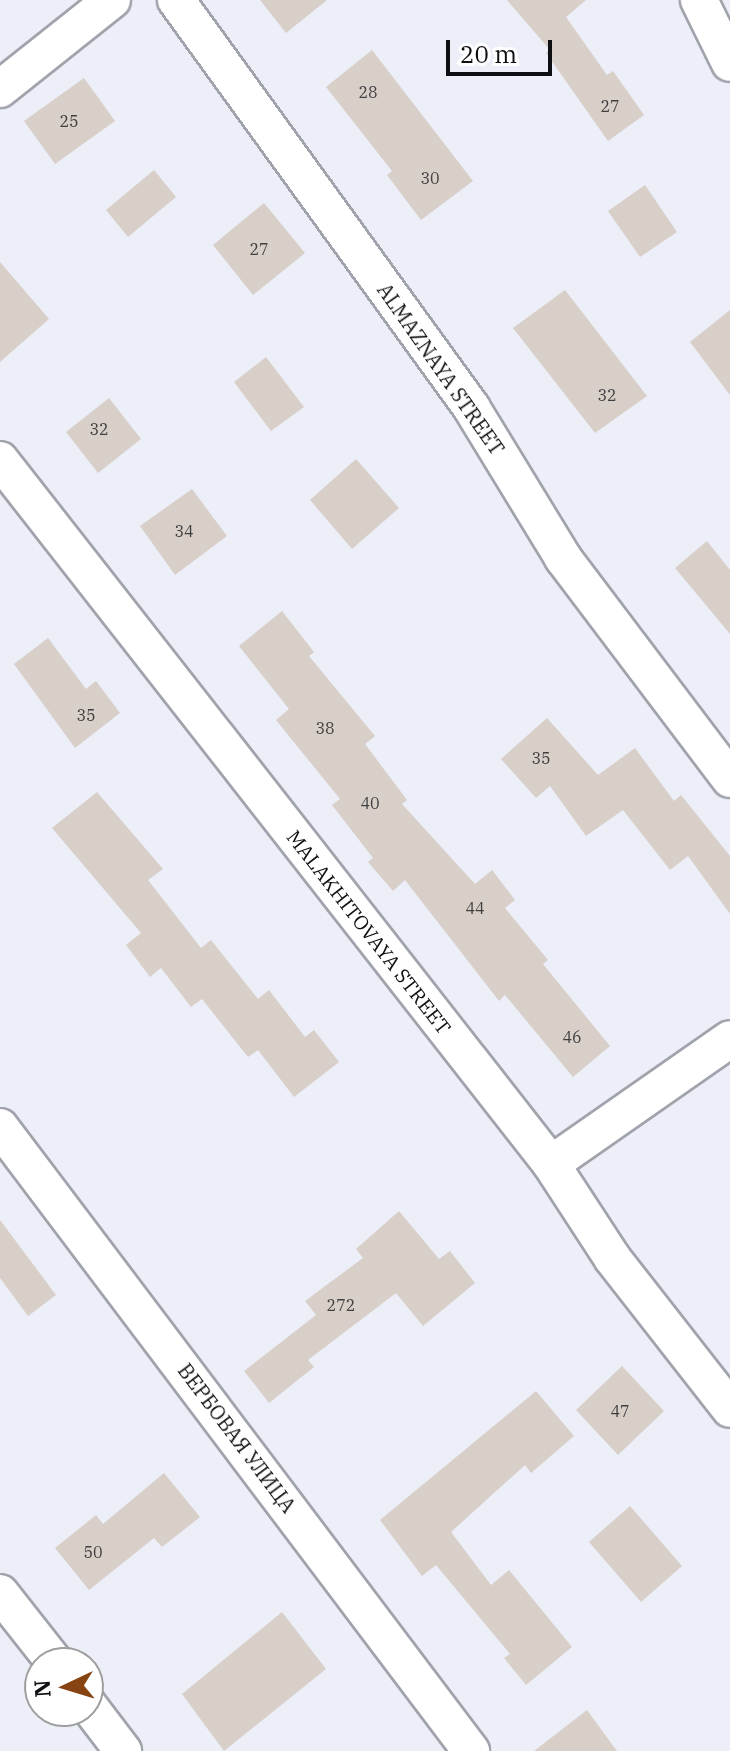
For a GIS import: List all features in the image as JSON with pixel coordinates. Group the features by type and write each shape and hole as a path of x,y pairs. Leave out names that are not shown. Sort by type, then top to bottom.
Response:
{"street":[{"path":"0,89 112,0"},
{"name":"ALMAZNAYA STREET","path":"176,0 471,407 563,558 730,779"},
{"path":"699,0 730,63"},
{"name":"MALAKHITOVAYA STREET","path":"0,460 551,1164 613,1259 730,1409"},
{"path":"551,1164 730,1039"},
{"name":"ВЕРБОВАЯ УЛИЦА","path":"0,1127 471,1751"},
{"path":"0,1593 42,1647"},
{"path":"104,1726 123,1751"}],"building":[{"path":"260,0 327,0 286,33"},
{"path":"507,0 586,0 566,17 607,75 613,71 644,115 608,141 546,53 550,50"},
{"path":"372,50 473,181 421,220 387,175 392,171 326,87"},
{"path":"84,78 115,121 55,164 24,121"},
{"path":"154,170 176,197 128,237 106,210"},
{"path":"645,185 677,232 640,257 608,211"},
{"path":"264,203 305,253 253,295 213,245"},
{"path":"0,262 49,319 0,362"},
{"path":"565,290 647,396 595,433 513,328"},
{"path":"730,310 730,395 690,342"},
{"path":"266,357 304,407 271,431 234,382"},
{"path":"109,398 141,439 98,473 66,432"},
{"path":"356,459 399,508 352,549 310,500"},
{"path":"192,489 227,536 175,575 140,526"},
{"path":"707,541 730,570 730,634 675,568"},
{"path":"282,611 314,652 309,656 375,736 365,744 407,800 402,804 475,884 492,870 515,900 505,908 548,960 543,964 610,1046 573,1077 505,995 499,1001 405,880 393,891 368,862 373,858 332,805 340,799 276,720 289,709 239,646"},
{"path":"48,638 86,689 96,681 120,713 75,748 14,664"},
{"path":"547,718 598,775 635,748 674,801 681,795 730,856 730,914 688,856 670,870 623,810 586,836 550,786 536,798 501,759"},
{"path":"97,792 163,869 148,880 201,948 211,940 258,999 269,990 305,1037 314,1030 339,1062 294,1097 258,1050 248,1057 202,999 191,1007 161,968 150,977 126,945 141,933 52,828"},
{"path":"399,1211 439,1259 450,1251 475,1283 423,1326 396,1293 308,1360 314,1367 269,1403 244,1371 316,1315 305,1301 363,1258 356,1249"},
{"path":"0,1220 56,1295 28,1316 0,1278"},
{"path":"622,1366 664,1411 618,1455 576,1410"},
{"path":"536,1391 574,1436 531,1473 525,1465 451,1532 491,1585 509,1570 572,1647 526,1685 504,1658 510,1654 436,1565 422,1576 380,1520"},
{"path":"164,1473 200,1517 162,1547 154,1538 89,1590 55,1548 96,1515 103,1524"},
{"path":"630,1506 682,1566 641,1602 589,1542"},
{"path":"282,1612 326,1669 224,1751 182,1694"},
{"path":"587,1710 617,1751 534,1751"}]}
